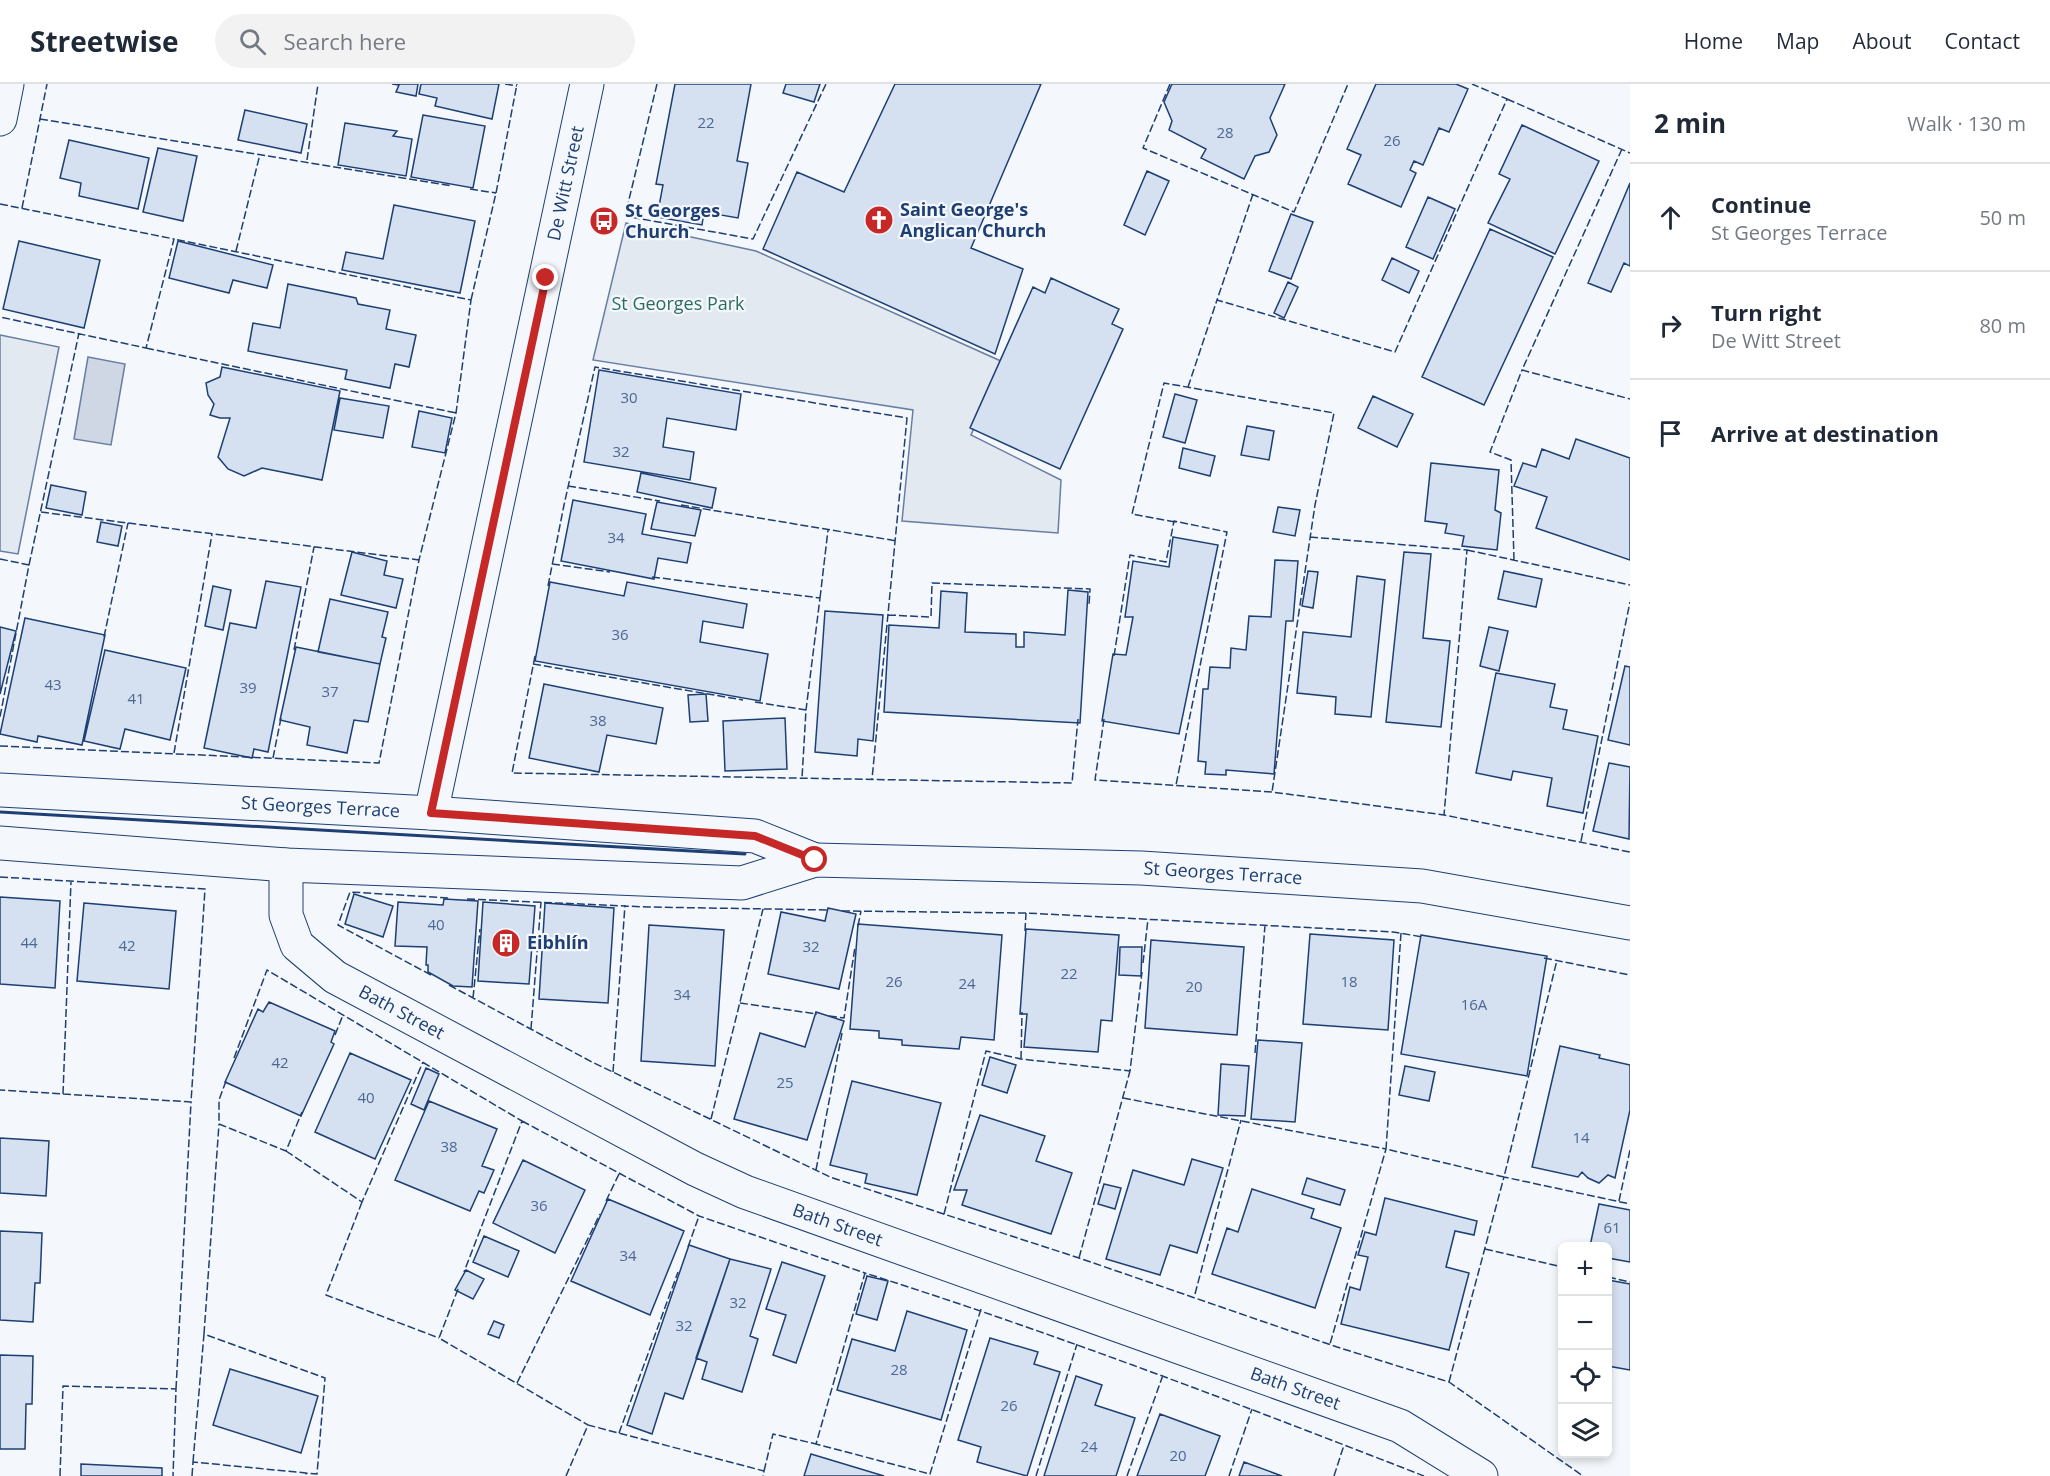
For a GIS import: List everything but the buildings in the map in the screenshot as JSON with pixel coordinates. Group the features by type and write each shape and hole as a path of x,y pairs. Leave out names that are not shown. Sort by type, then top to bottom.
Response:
{"street":[{"path":"0,119 7,84"},
{"name":"De Witt Street","path":"431,813 587,84"},
{"name":"St Georges Terrace","path":"0,790 431,813 755,836 815,860"},
{"name":"St Georges Terrace","path":"0,843 286,865 742,883 815,860 1141,868 1422,886 1630,923"},
{"name":"Bath Street","path":"286,865 286,915 297,945 335,977 695,1169 745,1192 1400,1426 1481,1476"}],"green space":[{"name":"St Georges Park","path":"626,223 756,251 1003,362 971,435 1061,480 1058,533 902,521 913,410 593,360"},
{"path":"0,335 59,347 18,554 0,551"}],"shaded area":[{"path":"88,357 125,364 111,445 74,439"}],"fence":[{"path":"22,208 47,84"},
{"path":"307,160 318,84"},
{"path":"505,84 517,86"},
{"path":"471,300 496,193 517,84"},
{"path":"657,84 625,216 753,239 826,84"},
{"path":"1170,84 1143,148 1294,212 1348,84"},
{"path":"1253,194 1217,300 1395,352 1507,99 1472,84"},
{"path":"1507,99 1630,153"},
{"path":"40,119 452,186"},
{"path":"1622,149 1522,370 1630,399"},
{"path":"236,251 260,154"},
{"path":"470,189 496,193"},
{"path":"0,204 174,239 146,348 0,317"},
{"path":"0,746 379,763 419,560 456,413 471,300 174,239"},
{"path":"1188,387 1217,300"},
{"path":"29,565 79,333"},
{"path":"146,348 456,413"},
{"path":"548,586 595,367 907,418 872,779"},
{"path":"1514,560 1511,460 1490,452 1522,370"},
{"path":"1175,522 1132,514 1164,383 1334,413 1315,505 1272,792"},
{"path":"568,486 660,501"},
{"path":"681,505 897,541"},
{"path":"41,512 419,560"},
{"path":"1114,656 1130,555 1166,562 1174,521 1227,532 1176,785"},
{"path":"104,637 128,523"},
{"path":"820,598 828,530"},
{"path":"174,753 212,534"},
{"path":"1310,537 1467,550 1444,815"},
{"path":"294,650 314,547"},
{"path":"1467,550 1630,585"},
{"path":"0,559 29,565 0,717"},
{"path":"552,564 610,572"},
{"path":"652,577 820,598 806,710"},
{"path":"888,615 931,617 932,583 1090,589 1089,605"},
{"path":"1581,841 1630,602"},
{"path":"535,656 512,773 1072,783 1078,719"},
{"path":"533,664 743,700"},
{"path":"755,702 806,710 802,778"},
{"path":"273,758 281,718"},
{"path":"1104,719 1095,780 1272,792 1444,815 1630,852"},
{"path":"0,877 205,889 191,1102 0,1090"},
{"path":"63,1094 71,881"},
{"path":"431,975 338,925 350,892 449,898"},
{"path":"467,899 648,907 830,910"},
{"path":"531,1029 541,902"},
{"path":"613,1072 625,905"},
{"path":"711,1119 763,909"},
{"path":"842,911 1026,913 1393,932 1423,937"},
{"path":"858,926 861,911"},
{"path":"1025,931 1026,913"},
{"path":"1143,963 1148,919"},
{"path":"1255,1053 1265,925"},
{"path":"473,998 480,929"},
{"path":"1401,933 1386,1149 1504,1177 1557,960"},
{"path":"829,1016 844,1018 855,947"},
{"path":"1544,958 1630,975"},
{"path":"234,1058 267,970 522,1121 464,1272"},
{"path":"944,1214 986,1051 1021,1059 1130,1071 1142,972"},
{"path":"449,985 592,1062 830,1177 1079,1258 1337,1347 1449,1382 1583,1476"},
{"path":"740,1003 817,1014"},
{"path":"1021,1059 1022,1012"},
{"path":"335,1035 343,1015"},
{"path":"816,1170 842,1033"},
{"path":"286,1151 362,1202 423,1062"},
{"path":"1079,1258 1130,1071"},
{"path":"226,1081 219,1100 219,1124 286,1151 302,1112"},
{"path":"1123,1098 1386,1149 1330,1344"},
{"path":"176,1389 191,1102"},
{"path":"1195,1294 1241,1120"},
{"path":"522,1121 699,1216 865,1273"},
{"path":"204,1334 219,1124"},
{"path":"1619,1201 1630,1150"},
{"path":"606,1201 619,1174"},
{"path":"1449,1382 1504,1177 1630,1204"},
{"path":"362,1202 326,1295 439,1338"},
{"path":"517,1383 600,1214"},
{"path":"688,1247 699,1216"},
{"path":"1485,1249 1558,1266"},
{"path":"619,1433 678,1272"},
{"path":"981,1309 930,1474 816,1444 865,1273 936,1296 1006,1320 1076,1345 1424,1476"},
{"path":"1612,1278 1630,1282"},
{"path":"458,1289 439,1338 588,1425"},
{"path":"193,1462 204,1334 325,1378 317,1474 306,1473"},
{"path":"1036,1476 1077,1344"},
{"path":"1127,1476 1163,1375"},
{"path":"60,1476 63,1386 176,1389 173,1476"},
{"path":"1229,1476 1252,1409"},
{"path":"566,1476 588,1425 764,1471 763,1476"},
{"path":"764,1471 773,1434 816,1444"},
{"path":"1334,1476 1344,1445"},
{"path":"192,1476 193,1462 306,1473 306,1476"}],"wall":[{"path":"0,812 745,854"}],"place":[{"name":"Saint George's Anglican Church","path":"879,220"},
{"name":"St Georges Church","path":"604,221"},
{"name":"Eibhlín","path":"506,943"}],"route":[{"path":"546,278 431,813 755,836 815,860"}]}
